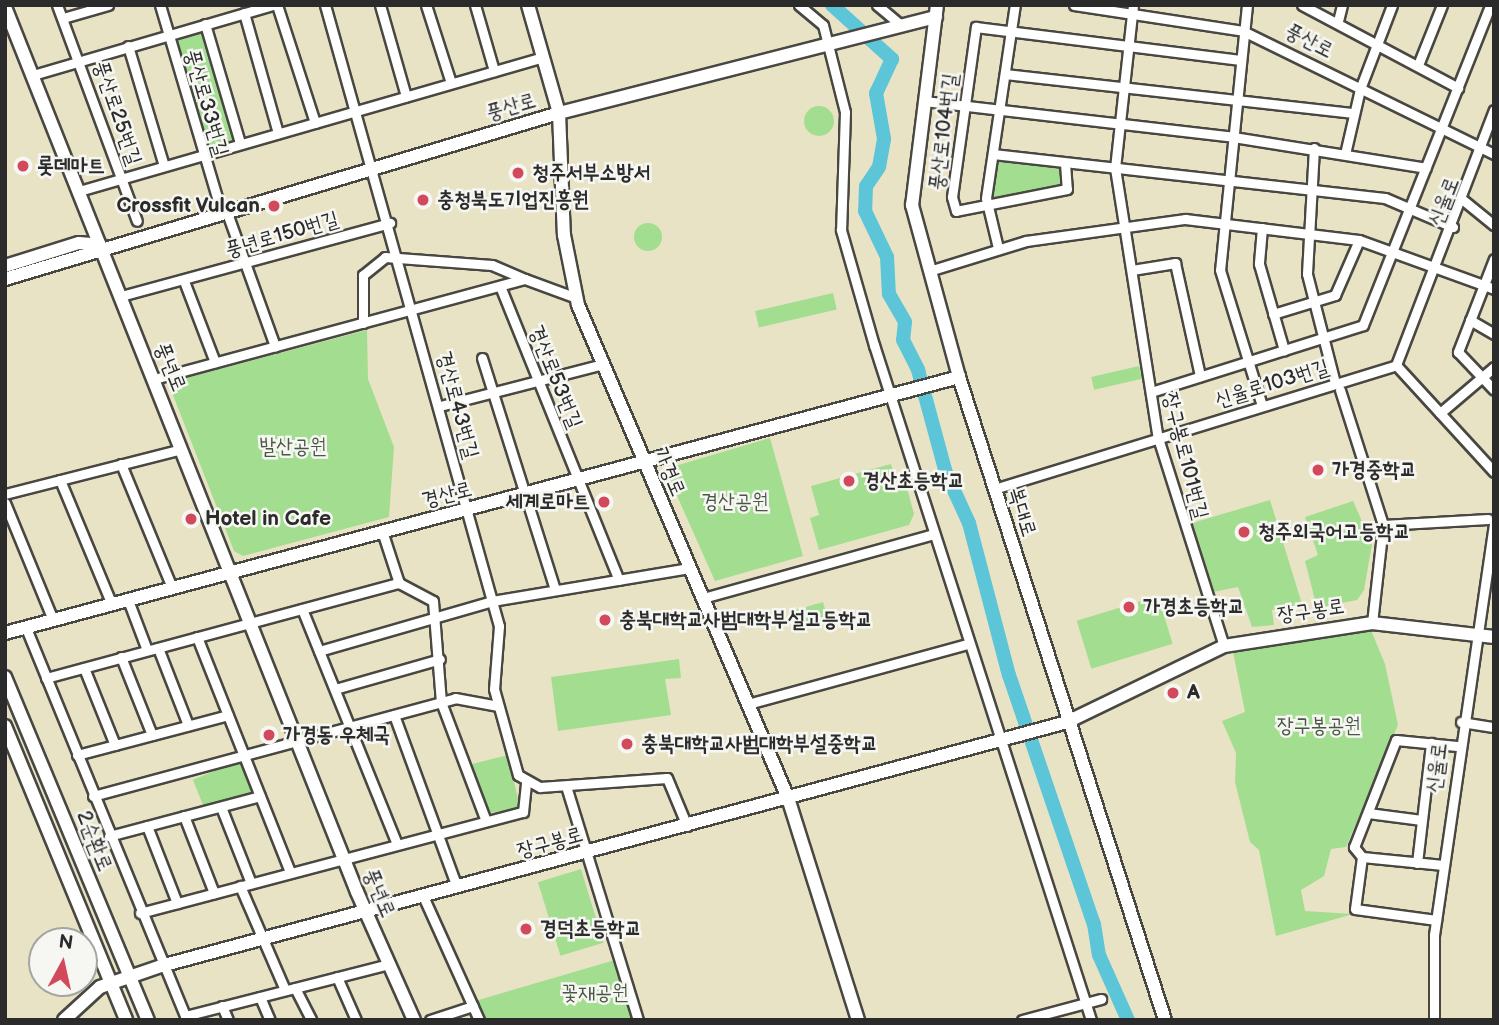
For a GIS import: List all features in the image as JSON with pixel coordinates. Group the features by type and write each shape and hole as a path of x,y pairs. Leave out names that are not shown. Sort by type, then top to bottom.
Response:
{"street":[{"name":"풍산로25번길","path":"57,5 80,60 138,221"},
{"name":"풍산로33번길","path":"160,5 202,154 275,346"},
{"path":"33,75 275,5 315,123"},
{"name":"경산로43번길","path":"325,5 400,258 499,626 498,706 518,775 526,783"},
{"path":"380,5 406,96"},
{"path":"426,5 451,83"},
{"name":"가경로","path":"528,5 559,113 564,235 577,298 644,464 788,798 858,1020"},
{"path":"799,5 823,26 835,43 847,128 841,230 895,395 968,643 1091,1020"},
{"path":"877,5 898,26"},
{"path":"998,248 985,206 1015,5"},
{"name":"풍산로","path":"1074,5 1133,8 1243,31 1479,151 1494,154"},
{"path":"1247,5 1220,270 1262,406"},
{"path":"1302,5 1379,42 1458,88"},
{"path":"1339,21 1342,5"},
{"path":"1345,154 1360,89 1392,5"},
{"path":"1418,65 1442,5"},
{"path":"62,18 106,6"},
{"name":"풍년로","path":"5,7 365,911 414,1020"},
{"name":"장구봉로101번길","path":"1133,8 1115,168 1158,436 1224,646"},
{"path":"1151,391 1363,325 1391,249 1441,132 1487,8"},
{"path":"476,9 494,71"},
{"name":"풍산로","path":"5,279 101,245 559,113 898,26 936,11"},
{"name":"복대로","path":"936,11 912,205 954,379 994,489 1165,1020"},
{"path":"244,13 278,133"},
{"path":"205,24 240,144"},
{"name":"풍산로104번길","path":"985,206 956,211 952,197 963,106 976,27 1012,31"},
{"path":"1012,31 1240,60"},
{"path":"128,46 164,166"},
{"path":"79,191 542,57"},
{"path":"1005,74 1354,113"},
{"path":"924,101 1233,137 1314,148 1426,169"},
{"name":"신율로","path":"1396,365 1438,267 1494,110"},
{"path":"1314,148 1307,234 1312,302 1383,524 1372,623"},
{"path":"993,154 1312,189 1409,208 1453,226"},
{"path":"985,206 1067,189 1065,163"},
{"path":"1463,200 1494,225"},
{"name":"풍년로150번길","path":"121,296 390,223"},
{"path":"929,271 998,248 1125,223 1224,224 1359,240 1391,249 1494,289"},
{"path":"1262,228 1259,264 1284,350"},
{"path":"1273,313 1335,295 1359,240"},
{"name":"풍산로","path":"5,266 79,243 101,245"},
{"path":"363,323 363,275 380,259 492,265 577,298"},
{"path":"1494,259 1458,352 1494,390"},
{"path":"1132,270 1175,263 1200,376"},
{"path":"154,379 525,279"},
{"path":"184,281 215,362"},
{"name":"경산로53번길","path":"500,286 619,580"},
{"path":"1470,320 1494,334"},
{"path":"482,358 529,494 555,590"},
{"path":"439,406 604,364"},
{"path":"1396,365 1494,472"},
{"name":"신율로103번길","path":"994,489 1158,436 1337,386 1396,365"},
{"path":"1440,413 1494,367"},
{"name":"경산로","path":"5,634 954,379"},
{"path":"5,494 181,449"},
{"path":"121,464 172,588"},
{"path":"60,480 112,605"},
{"path":"5,503 53,621"},
{"path":"1383,524 1491,521"},
{"name":"신율로","path":"1434,1020 1436,920 1457,746 1491,521"},
{"path":"382,531 399,583"},
{"path":"703,598 934,534"},
{"path":"319,651 435,620 492,601 689,568"},
{"path":"46,678 399,583 431,596 440,659 441,702 485,821"},
{"path":"128,600 147,650"},
{"path":"302,609 397,844"},
{"name":"장구봉로","path":"64,1020 110,984 160,966 1067,722 1224,646 1372,623 1494,637"},
{"path":"26,628 160,966 186,1018 222,1006 389,964"},
{"path":"197,637 290,872"},
{"path":"748,704 968,643"},
{"path":"158,648 188,725"},
{"path":"121,657 152,735"},
{"path":"335,689 440,659"},
{"path":"84,668 115,745"},
{"name":"2순환로","path":"5,677 148,1020"},
{"path":"244,756 455,698 498,706"},
{"path":"77,755 228,715"},
{"path":"394,715 441,833 457,887"},
{"path":"1461,722 1494,727"},
{"name":"2순환로","path":"5,726 126,1020"},
{"path":"1443,865 1362,857 1354,847 1396,740 1457,746"},
{"path":"1417,863 1431,743"},
{"name":"2순환로","path":"93,796 244,756"},
{"path":"140,913 523,812 526,783 566,786 667,778 687,826"},
{"path":"566,786 638,1020"},
{"path":"109,836 260,796"},
{"path":"221,807 251,883"},
{"path":"1368,813 1422,820"},
{"path":"184,816 214,893"},
{"path":"147,826 177,903"},
{"path":"1362,857 1355,909 1436,920"},
{"path":"240,886 285,990"},
{"path":"423,896 479,1020"},
{"path":"337,977 356,1020"},
{"path":"295,988 311,1019"},
{"path":"260,997 270,1020"},
{"path":"1022,1020 1101,999"},
{"path":"222,1006 228,1020"},
{"path":"430,1020 473,1006"}],"green space":[{"path":"202,29 236,141 208,150 173,38"},
{"path":"819,106 830,110 834,121 830,132 819,136 808,132 804,121 808,110"},
{"path":"995,158 1062,166 1064,186 988,202"},
{"path":"648,223 658,227 662,237 658,247 648,251 638,247 634,237 638,227"},
{"path":"833,293 837,310 759,328 755,311"},
{"name":"발산공원","path":"367,330 368,379 394,447 389,517 243,556 234,551 171,390 175,381"},
{"path":"1139,366 1142,379 1094,390 1091,377"},
{"name":"경산공원","path":"770,438 803,556 715,581 665,469"},
{"path":"891,464 895,479 904,477 914,514 909,525 819,550 810,518 819,515 811,486"},
{"path":"1270,500 1302,604 1272,610 1274,625 1252,627 1238,587 1213,592 1192,523"},
{"path":"1353,501 1372,544 1364,590 1357,600 1317,608 1305,561 1318,555 1305,517"},
{"path":"1158,596 1173,644 1091,669 1077,621"},
{"path":"823,602 828,620 795,630 789,612"},
{"name":"장구봉공원","path":"1354,628 1371,630 1385,664 1398,725 1346,847 1331,849 1324,876 1301,890 1305,911 1353,914 1276,936 1259,850 1250,842 1235,782 1236,753 1222,721 1245,712 1233,652"},
{"path":"679,659 681,678 665,679 671,715 558,731 551,677"},
{"path":"508,755 520,808 489,813 472,764"},
{"path":"242,760 255,792 206,812 193,780"},
{"path":"581,869 604,943 560,956 538,882"},
{"name":"꽃재공원","path":"615,960 633,1020 484,1020 475,1001"}],"waterway":[{"path":"832,5 892,59 876,93 884,139 879,167 866,186 865,211 887,257 889,294 905,322 903,340 918,370 946,473 969,523 1009,675 1094,924 1099,955 1128,1020"}],"place":[{"name":"롯데마트","path":"23,166"},
{"name":"청주서부소방서","path":"518,173"},
{"name":"충청북도기업진흥원","path":"423,200"},
{"name":"Crossfit Vulcan","path":"274,206"},
{"name":"가경중학교","path":"1318,470"},
{"name":"경산초등학교","path":"849,481"},
{"name":"세계로마트","path":"604,502"},
{"name":"Hotel in Cafe","path":"191,519"},
{"name":"청주외국어고등학교","path":"1244,532"},
{"name":"가경초등학교","path":"1129,607"},
{"name":"충북대학교사범대학부설고등학교","path":"605,620"},
{"name":"A","path":"1173,693"},
{"name":"가경동 우체국","path":"269,735"},
{"name":"충북대학교사범대학부설중학교","path":"627,744"},
{"name":"경덕초등학교","path":"526,929"}]}
